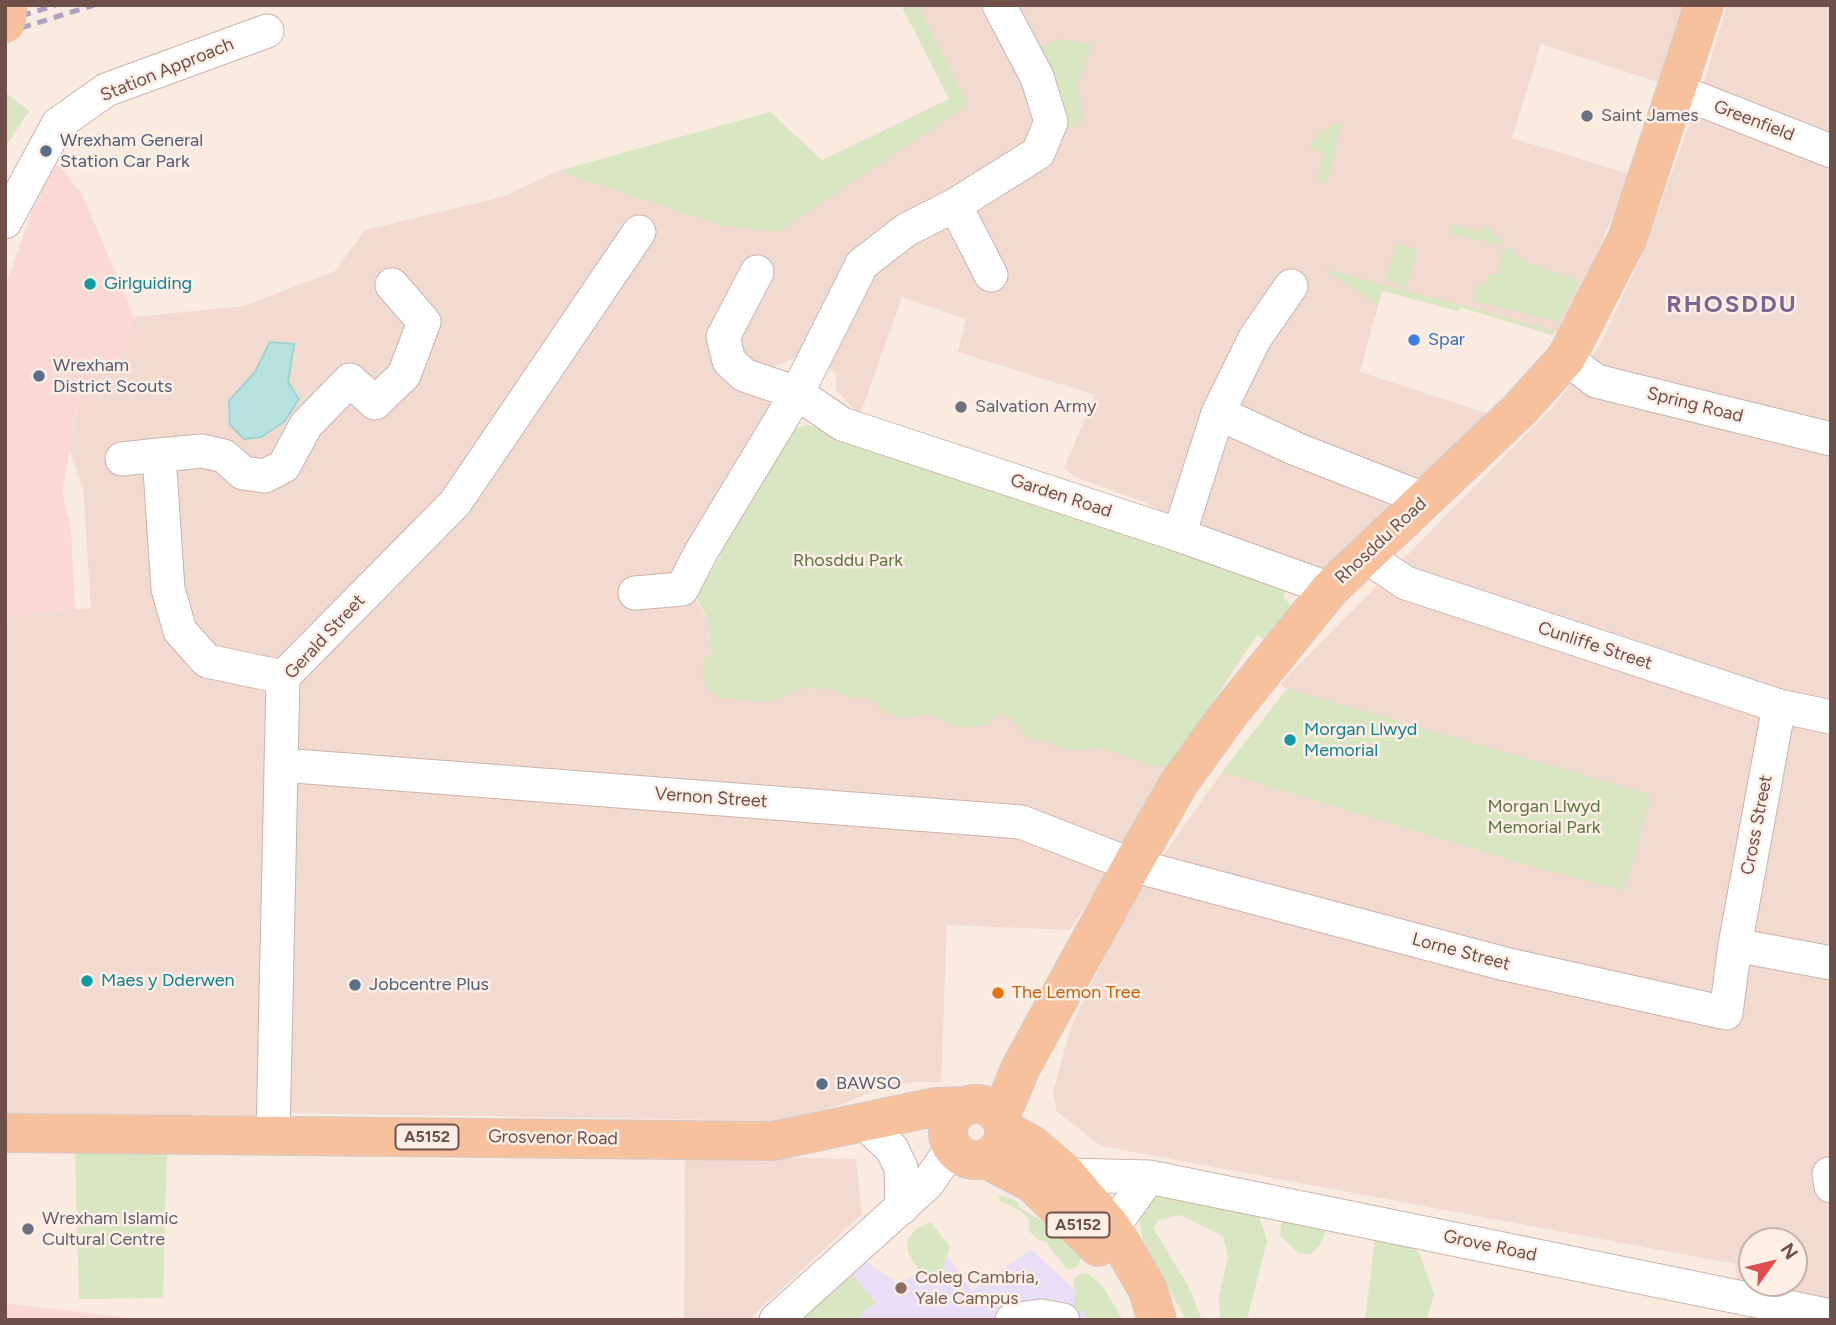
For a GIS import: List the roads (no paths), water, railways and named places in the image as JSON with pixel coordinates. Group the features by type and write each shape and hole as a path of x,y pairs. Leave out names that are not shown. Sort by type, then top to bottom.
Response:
{"main road":[{"path":"5,24 8,5"},
{"name":"Rhosddu Road","path":"976,1133 1021,1067 1179,783 1228,715 1330,589 1367,557 1519,410 1566,358 1627,239 1678,91 1704,5"},
{"name":"Grosvenor Road","path":"5,1133 773,1141 859,1128 935,1107 976,1133"},
{"name":"A5152","path":"976,1133 1032,1145 1067,1175 1112,1228 1147,1290 1154,1315"},
{"name":"A5152","path":"976,1133 1084,1231 1154,1315"}],"street":[{"path":"635,593 682,589 701,552 797,393 862,264 906,230 955,205 1038,153 1051,122 1037,77 999,5"},
{"name":"Station Approach","path":"5,222 58,124 106,90 267,30"},
{"name":"Greenfield","path":"1678,91 1831,151"},
{"path":"955,205 992,275"},
{"name":"Gerald Street","path":"273,1135 283,677 455,503 639,232"},
{"name":"Garden Road","path":"757,272 723,337 729,361 744,375 797,393 842,424 1179,535 1330,589"},
{"path":"122,459 202,451 224,456 243,473 265,476 284,466 306,425 349,380 375,403 404,375 424,322 392,285"},
{"path":"1179,535 1218,413 1255,338 1291,286"},
{"name":"Spring Road","path":"1566,358 1596,381 1831,439"},
{"path":"1218,413 1296,449 1426,499"},
{"path":"159,455 168,589 180,631 207,661 283,677"},
{"name":"Cunliffe Street","path":"1367,557 1406,583 1779,706 1831,717"},
{"name":"Cross Street","path":"1735,944 1779,706"},
{"name":"Vernon Street","path":"282,765 1021,822 1132,865"},
{"name":"Lorne Street","path":"1132,865 1505,964 1726,1013 1735,944"},
{"path":"1735,944 1831,962"},
{"path":"859,1128 892,1149 901,1168 902,1208"},
{"name":"Rhosddu Road","path":"776,1320 902,1208 976,1133"},
{"name":"Grove Road","path":"1067,1175 1149,1177 1812,1315"},
{"path":"1112,1228 1149,1177"},
{"path":"1012,1320 1041,1316 1062,1320"}],"water":[{"path":"270,342 294,344 288,382 299,399 284,422 261,437 244,439 230,425 229,401 255,372"}],"railway":[{"path":"5,21 56,5"},
{"path":"5,33 94,5"}],"place":[{"name":"Saint James","path":"1587,116"},
{"name":"Wrexham General Station Car Park","path":"46,151"},
{"name":"Girlguiding","path":"90,284"},
{"name":"Spar","path":"1414,340"},
{"name":"Wrexham District Scouts","path":"39,376"},
{"name":"Salvation Army","path":"961,407"},
{"name":"Morgan Llwyd Memorial","path":"1290,740"},
{"name":"Maes y Dderwen","path":"87,981"},
{"name":"Jobcentre Plus","path":"355,985"},
{"name":"The Lemon Tree","path":"998,993"},
{"name":"BAWSO","path":"822,1084"},
{"name":"Wrexham Islamic Cultural Centre","path":"28,1229"},
{"name":"Coleg Cambria, Yale Campus","path":"901,1288"}],"district":[{"name":"RHOSDDU","path":"1732,305"}],"park label":[{"name":"Rhosddu Park","path":"848,561"},
{"name":"Morgan Llwyd Memorial Park","path":"1544,817"}]}
